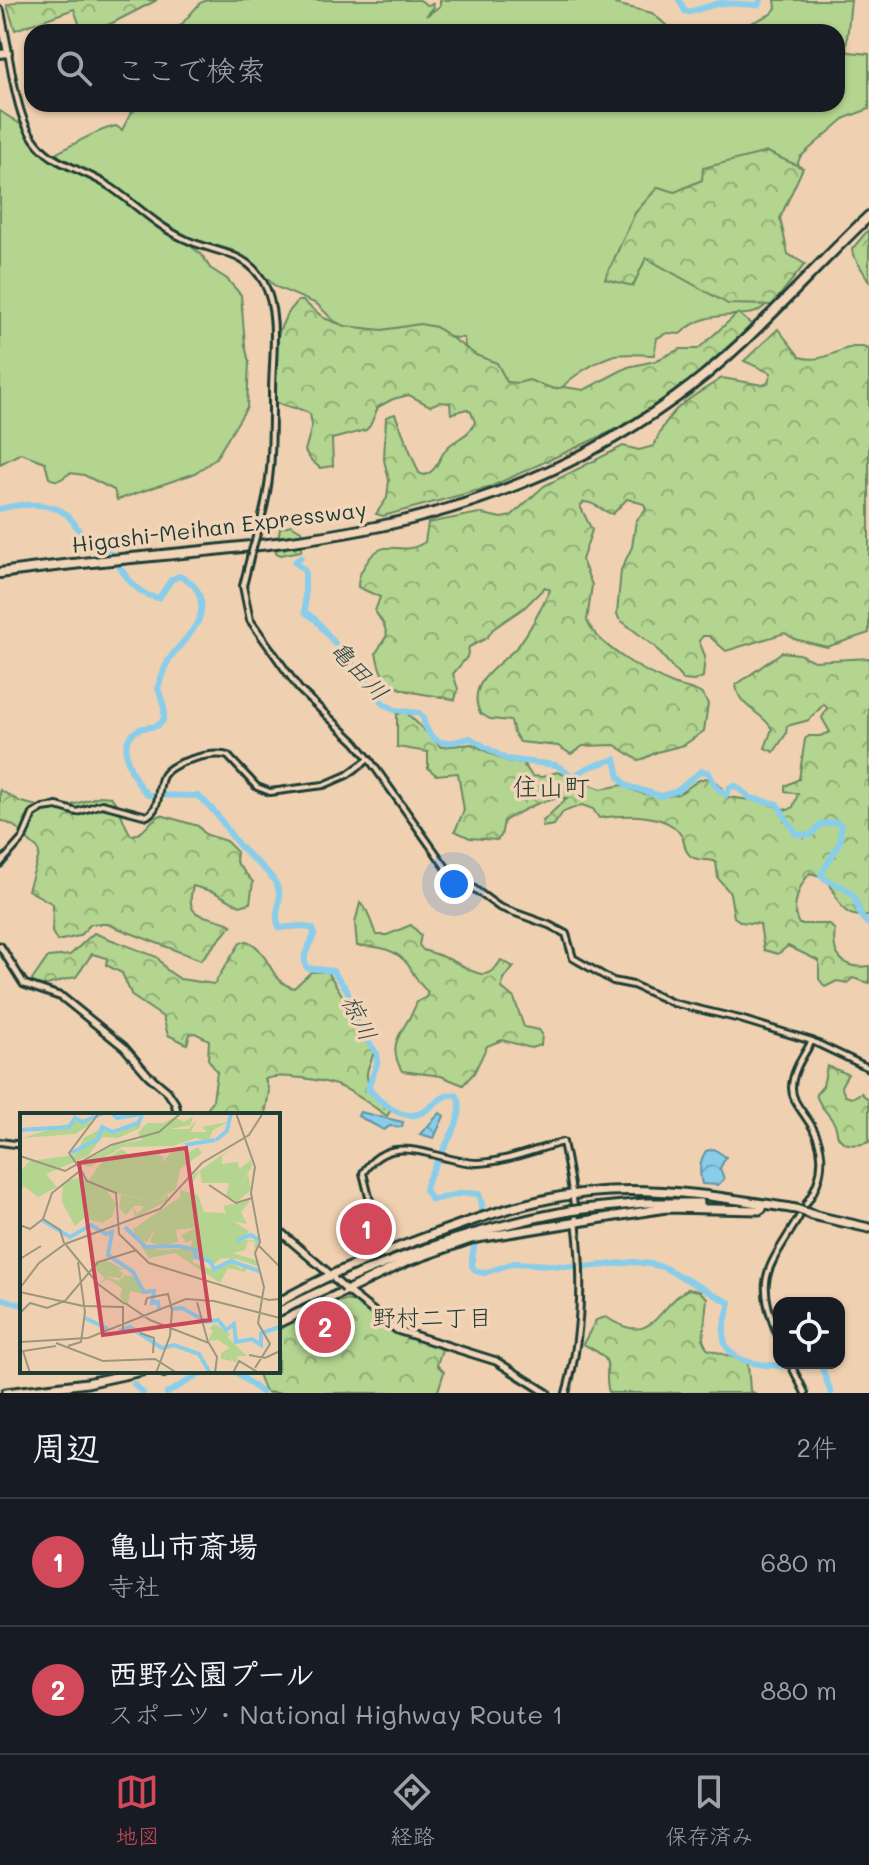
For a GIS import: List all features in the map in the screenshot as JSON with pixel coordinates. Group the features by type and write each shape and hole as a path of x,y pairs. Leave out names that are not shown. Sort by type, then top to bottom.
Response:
{"highway":[{"name":"Higashi-Meihan Expressway","path":"137,560 385,525 476,500 543,474 616,436 695,383 761,325 869,216"},
{"name":"Higashi-Meihan Expressway","path":"0,576 97,563 287,546 386,530 467,509 545,479 618,442 697,388 765,329 869,223"},
{"path":"280,1302 429,1236 499,1212 573,1194 651,1190 701,1194 796,1209 869,1228"},
{"path":"280,1316 422,1249 569,1211 672,1203 762,1208 814,1215"},
{"path":"511,1227 666,1208 762,1208"},
{"path":"280,1316 345,1290 433,1248"},
{"path":"0,1389 108,1373"},
{"path":"6,1393 87,1383 133,1373"}],"main road":[{"path":"0,11 8,53 0,54"},
{"path":"0,946 24,984 62,997 124,1047 148,1075 167,1091 178,1113"},
{"path":"280,1232 345,1290 397,1330 496,1361 547,1393"}],"street":[{"path":"8,53 22,116 31,135 46,152 104,183 165,230 190,242 238,257 263,281 272,316 271,465 267,502 243,586 250,620 299,689 369,759 447,869 499,907 566,934 569,951 576,961 613,981 633,985 673,1003 812,1041 869,1068"},
{"path":"0,864 23,838 33,814 40,809 57,806 77,812 102,804 144,816 153,812 167,771 203,755 228,756 257,787 270,792 324,785 347,775 369,759"},
{"path":"806,1204 819,1183 822,1152 816,1132 797,1104 792,1087 796,1070 812,1041"},
{"path":"0,1142 20,1145"},
{"path":"371,1205 362,1176 368,1166 398,1149 481,1163 563,1142 578,1221 581,1275 578,1326 566,1393"},
{"path":"773,1323 766,1305 765,1279 774,1256 799,1217"},
{"path":"793,1369 805,1393"}],"green space":[{"path":"21,0 157,0 110,24 79,24 74,9 24,24 15,30 7,5"},
{"path":"207,0 420,0 427,5 433,4 426,16 440,6 440,0 615,0 615,4 652,13 665,24 182,24 200,3"},
{"path":"775,0 851,0 846,49 869,54 869,109 845,118 800,157 780,215 783,288 757,312 715,317 698,322 680,334 667,333 657,338 654,355 609,357 575,376 559,393 506,385 465,347 464,338 359,334 334,321 317,304 276,287 232,250 191,239 188,244 241,295 249,362 247,407 216,458 193,474 117,500 114,490 84,475 70,473 62,479 49,478 45,462 21,453 0,464 0,111 23,126 37,147 57,163 60,158 57,153 86,138 116,126 122,130 132,112 845,112 845,24 749,24 771,14 776,8"},
{"path":"767,152 803,168 780,218 788,254 805,264 772,305 728,304 646,258 633,286 605,279 635,213 658,187 675,192 702,180 703,168"},
{"path":"869,229 869,281 852,249"},
{"path":"298,301 303,301 324,318 345,326 382,330 420,324 436,327 476,355 497,363 507,382 529,380 554,389 584,390 628,367 655,361 680,349 698,349 738,313 752,325 673,395 634,421 490,487 383,516 376,514 387,498 389,480 384,460 386,417 395,414 419,473 424,475 433,470 446,449 468,433 475,422 471,412 466,409 451,414 450,403 439,402 430,406 409,395 393,399 378,407 366,430 332,439 333,466 320,468 305,451 312,425 310,414 275,401 278,336 282,324"},
{"path":"778,329 800,357 819,358 852,347 869,349 869,633 827,647 794,639 785,633 726,651 709,636 703,636 699,641 705,656 703,677 694,681 683,680 655,647 619,619 617,614 621,570 632,547 636,521 646,509 644,504 627,499 613,514 584,502 580,506 592,530 582,560 592,585 587,621 602,641 637,666 703,695 708,704 704,731 684,745 638,760 615,745 583,746 571,754 558,746 520,742 511,721 490,719 480,713 477,692 481,683 523,639 550,590 545,587 525,607 493,629 487,638 469,647 467,657 453,674 458,689 455,700 408,691 385,678 376,653 387,635 375,611 380,597 358,587 362,571 374,554 380,549 416,547 425,542 428,523 479,513 501,518 511,516 544,486 623,446 639,450 654,446 666,422 681,405 722,378 763,385 768,383 771,373 744,361"},
{"path":"291,525 301,531 304,539 301,551 276,553 280,528"},
{"path":"782,652 799,654 814,661 869,658 869,916 852,915 846,911 827,878 810,873 799,890 795,911 799,924 829,924 835,930 835,946 840,958 852,965 869,966 869,983 853,978 847,983 837,981 825,987 819,979 819,961 788,946 778,954 764,950 760,924 741,922 734,917 730,893 718,878 716,862 692,857 681,835 665,822 643,816 599,818 593,809 582,805 563,812 554,825 542,827 543,821 567,798 559,798 534,805 504,821 497,840 470,838 455,831 464,810 458,773 436,775 428,768 428,752 397,747 397,714 406,712 441,747 472,744 506,761 523,763 532,776 542,777 557,772 601,789 623,785 642,794 657,796 678,794 706,778 716,782 728,797 758,801 788,810 793,807 798,794 785,791 785,786 799,779 805,739 830,732 822,718 827,708 824,704 809,720 787,726 786,734 774,752 765,748 772,729 741,699 736,685"},
{"path":"0,790 21,802 46,808 69,806 100,796 111,797 131,835 140,833 161,815 198,826 205,834 226,841 237,852 236,862 253,882 250,903 240,906 214,892 193,886 191,906 194,911 232,925 201,960 107,924 91,924 79,936 57,941 52,932 53,904 28,890 38,849 18,830 0,820"},
{"path":"360,903 367,911 376,935 387,935 411,925 421,935 419,945 423,950 478,974 490,972 501,960 514,967 503,979 502,988 514,998 524,1027 539,1030 542,1034 541,1045 531,1048 502,1040 487,1046 474,1073 463,1085 441,1076 402,1071 395,1051 396,1043 417,1002 428,992 398,955 379,948 357,946 355,923"},
{"path":"94,933 157,957 167,970 180,979 214,984 240,943 246,941 260,950 285,985 294,988 311,972 328,972 374,1048 367,1079 375,1094 391,1110 387,1116 357,1095 329,1083 279,1077 265,1079 269,1091 265,1113 205,1113 213,1100 217,1072 208,1059 209,1040 195,1033 190,1034 187,1044 168,1035 163,1017 132,996 122,973 106,965 107,958 92,954 76,977 47,985 30,983 48,957 70,955"},
{"path":"827,1066 848,1074 841,1086 845,1096 852,1098 861,1093 869,1100 869,1142 852,1145 840,1140 835,1125 819,1102 816,1094 823,1086"},
{"path":"688,1289 699,1291 707,1298 703,1340 707,1349 745,1361 750,1390 754,1393 609,1393 606,1360 583,1344 596,1320 606,1317 622,1326 635,1329 645,1327"},
{"path":"345,1300 355,1302 394,1331 443,1346 437,1365 444,1372 438,1391 269,1393 264,1390 258,1373 280,1373 280,1329 329,1304"}],"water":[{"path":"360,1112 403,1122 402,1127 390,1126 384,1130 358,1116"},
{"path":"440,1113 444,1116 434,1138 420,1134"},
{"path":"714,1149 726,1157 720,1168 724,1179 718,1185 702,1184 702,1159 706,1151"}],"waterway":[{"path":"679,0 685,11 689,12 720,3 758,5 761,0"},
{"name":"椋川","path":"0,509 34,505 59,510 86,538 105,546 128,580 150,596 159,598 171,580 179,576 190,582 198,592 201,602 199,620 168,661 158,688 164,708 163,720 156,726 140,729 127,742 131,771 148,795 198,796 204,801 276,885 280,897 277,919 280,928 301,926 313,929 305,963 307,968 333,971 347,990 358,1027 377,1054 377,1064 368,1088 373,1094 385,1105 408,1115 423,1112 442,1098 456,1095 460,1104 459,1115 425,1190 432,1200 463,1193 479,1194 482,1204 472,1258 476,1271 484,1273 514,1263 585,1267 634,1262 663,1267 730,1303 724,1340 729,1351 738,1358 766,1365 821,1365 831,1393"},
{"name":"亀田川","path":"301,557 295,562 305,571 305,612 316,620 384,704 395,710 419,713 433,738 444,742 470,738 506,759 556,765 573,776 615,759 619,777 627,786 661,796 677,791 701,771 708,772 717,788 726,795 730,787 736,786 750,798 777,804 796,834 811,835 821,824 837,822 841,826 840,842 821,875 850,892 869,924"},
{"path":"0,1298 20,1304"},
{"path":"167,1393 202,1373"},
{"path":"237,1373 262,1393"},
{"path":"134,1384 143,1393"}],"place":[{"name":"亀山市斎場","path":"366,1229"},
{"name":"西野公園プール","path":"325,1327"}],"district":[{"name":"住山町","path":"551,787"},
{"name":"野村二丁目","path":"432,1318"}]}
